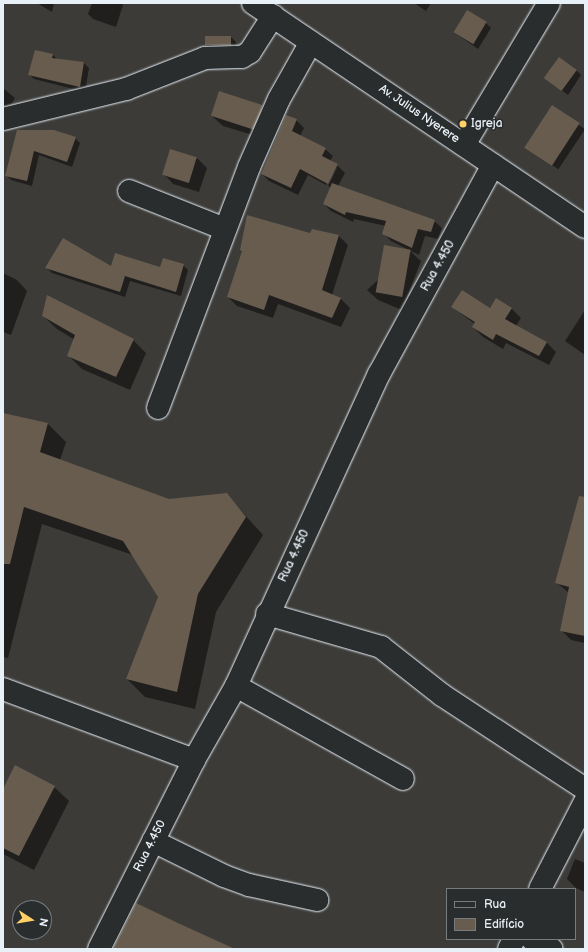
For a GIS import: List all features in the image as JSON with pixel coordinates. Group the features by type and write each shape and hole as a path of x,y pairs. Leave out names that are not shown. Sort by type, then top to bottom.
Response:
{"street":[{"name":"Av. Julius Nyerere","path":"253,3 494,164 585,227"},
{"path":"464,145 507,77 542,5"},
{"path":"3,119 126,89 205,58 242,57 250,52 273,16"},
{"path":"158,408 224,229 249,167 279,99 311,42"},
{"name":"Rua 4.450","path":"98,949 194,760 236,686 267,614 379,374 494,164"},
{"path":"128,191 224,229"},
{"path":"267,614 381,647 442,695 585,789"},
{"path":"236,686 403,779"},
{"path":"3,689 194,760"},
{"path":"541,888 585,802"},
{"path":"153,841 224,876 249,885 317,900"},
{"path":"509,949 514,940"},
{"path":"534,940 552,949"}],"building":[{"path":"467,10 487,22 473,44 454,32"},
{"path":"205,36 231,36 231,45 205,45"},
{"path":"35,50 53,54 52,58 84,62 80,87 28,75"},
{"path":"559,57 577,70 562,91 544,78"},
{"path":"219,91 263,105 255,130 211,116"},
{"path":"552,105 580,123 552,166 524,148"},
{"path":"286,115 297,119 292,131 326,148 322,156 338,164 328,184 300,169 291,188 261,174"},
{"path":"17,130 54,130 76,137 67,162 34,151 27,181 5,176"},
{"path":"170,149 197,157 189,183 162,175"},
{"path":"332,183 435,220 431,232 418,229 412,248 382,234 386,221 346,212 345,215 323,204"},
{"path":"247,215 310,233 312,229 339,235 322,290 341,298 332,318 269,295 264,310 227,297 242,251 240,250"},
{"path":"63,238 111,266 115,253 160,267 163,258 184,264 176,292 125,276 120,292 45,268"},
{"path":"384,245 411,250 402,297 376,292"},
{"path":"462,290 490,308 496,298 512,308 505,319 547,342 539,356 496,334 493,340 472,327 475,322 451,307"},
{"path":"47,295 134,339 116,377 67,356 75,335 42,316"},
{"path":"3,413 48,423 40,452 169,499 227,493 246,517 198,594 177,692 126,679 158,597 123,541 24,507 10,564 3,564"},
{"path":"579,496 585,497 585,636 560,631 569,587 555,583"},
{"path":"15,765 55,786 19,856 3,848 3,789"},
{"path":"136,903 178,923 235,949 113,949"}],"place":[{"name":"Igreja","path":"463,124"}]}
